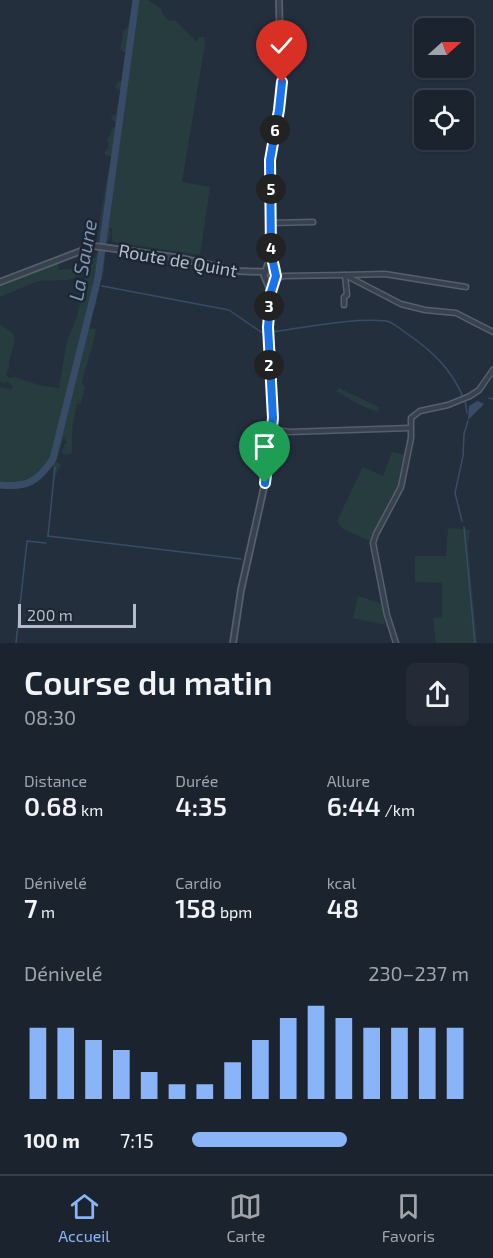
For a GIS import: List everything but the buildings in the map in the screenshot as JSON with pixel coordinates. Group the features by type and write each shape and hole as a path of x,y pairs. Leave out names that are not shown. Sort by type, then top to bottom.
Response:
{"street":[{"path":"233,643 241,590 265,483 272,429 273,400 268,339 271,292 275,272 271,253 270,160 281,91 279,0"},
{"path":"271,223 313,222"},
{"name":"Route de Quint","path":"0,282 78,251 97,246 180,258 266,275"},
{"path":"271,253 266,275 271,292"},
{"path":"266,275 275,272 284,276"},
{"path":"266,275 274,279 284,276 385,274 466,287"},
{"path":"344,305 344,297 347,295 345,275"},
{"path":"345,275 401,304 425,310 456,313 493,332"},
{"path":"396,643 387,615 373,543 401,487 411,438 411,418 417,412 448,405 470,396 480,390 493,370"},
{"path":"272,429 289,432 410,428"}],"green space":[{"path":"133,0 148,0 161,9 169,21 175,20 197,42 199,37 204,37 205,43 182,182 210,187 200,255 114,242 112,228 109,228 111,234 108,241 100,244 97,240 112,156 104,153 109,146 107,138 117,123 111,119 116,114 121,91 115,87 118,82 122,81 127,51 123,52 120,49 122,32 128,27"},
{"path":"98,249 105,251 104,271 95,298 97,301 87,328 96,329 82,383 85,387 81,403 77,404 74,419 71,454 62,453 67,443 64,437 56,462 61,464 55,477 53,466 30,485 0,487 0,387 11,389 13,387 8,382 2,383 0,380 0,324 12,333 15,339 6,374 9,378 14,377 39,385 59,388 67,341 77,316 85,278 83,275 67,280 38,281 0,297 0,284 58,262 59,270 77,268 84,261 84,256 90,253 90,257 95,258"},
{"path":"339,388 379,407 378,412 336,391"},
{"path":"392,452 405,455 403,474 395,497 392,496 370,541 343,529 337,521 363,467 383,476"},
{"path":"448,528 470,530 468,545 477,643 436,643 433,618 442,617 442,583 415,582 415,556 446,556"},
{"path":"358,596 382,604 385,625 353,618"}],"water":[{"path":"478,401 484,404 468,420 469,406"}],"waterway":[{"name":"La Saune","path":"0,485 25,484 37,478 53,459 98,278 136,0"},
{"path":"102,286 229,310 264,332"},
{"path":"271,332 344,322 373,320 389,322 415,339 439,360 453,377 463,397"},
{"path":"489,398 493,399"},
{"path":"465,400 467,413"},
{"path":"462,521 455,493 468,421"},
{"path":"48,536 55,467"},
{"path":"464,527 475,643"},
{"path":"48,536 241,559"},
{"path":"16,643 27,541 46,543"}],"route":[{"path":"265,483 273,418 268,327 271,292 276,276 271,253 270,160 282,82"}]}
